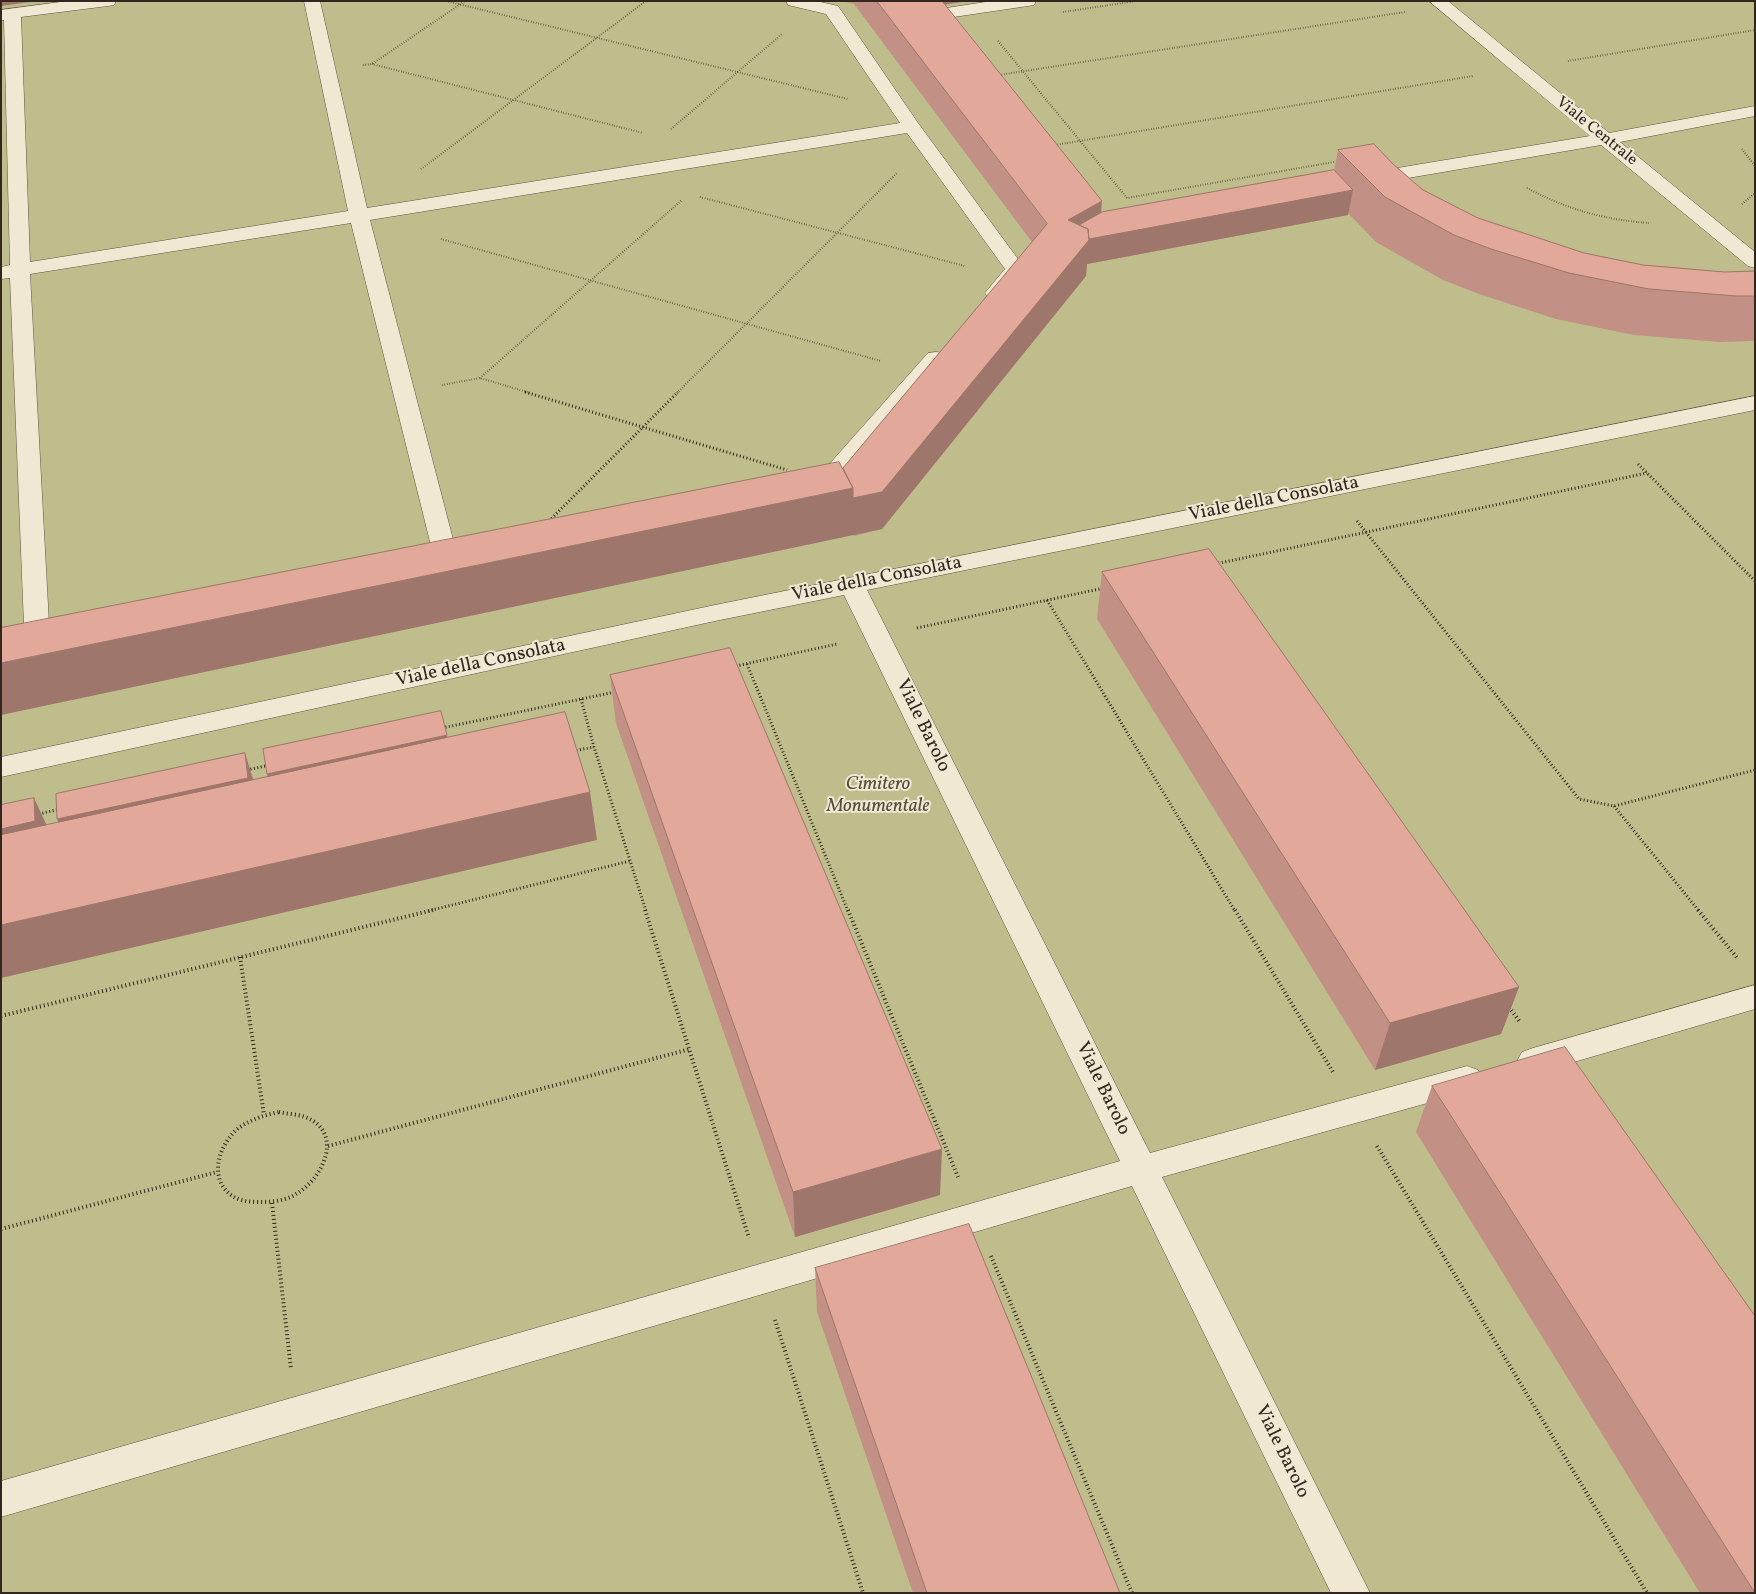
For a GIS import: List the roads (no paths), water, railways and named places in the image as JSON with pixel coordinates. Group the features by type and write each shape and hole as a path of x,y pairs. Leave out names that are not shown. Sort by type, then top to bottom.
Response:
{"street":[{"path":"68,644 38,650 11,272 7,14 108,1"},
{"path":"312,1 359,216 448,570"},
{"path":"794,1 832,10 913,128 1016,270 983,306"},
{"path":"952,30 940,14 1028,1"},
{"name":"Viale Centrale","path":"1440,4 1755,262"},
{"path":"1389,196 1360,180 1604,139 1755,111"},
{"path":"11,272 913,128"},
{"path":"801,500 811,498 950,343"},
{"name":"Viale della Consolata","path":"1,767 696,617 1755,404"},
{"name":"Viale Barolo","path":"852,585 1351,1593"},
{"path":"1,1499 1142,1169 1544,1058 1755,997"}],"park label":[{"name":"Cimitero Monumentale","path":"878,797"}]}
